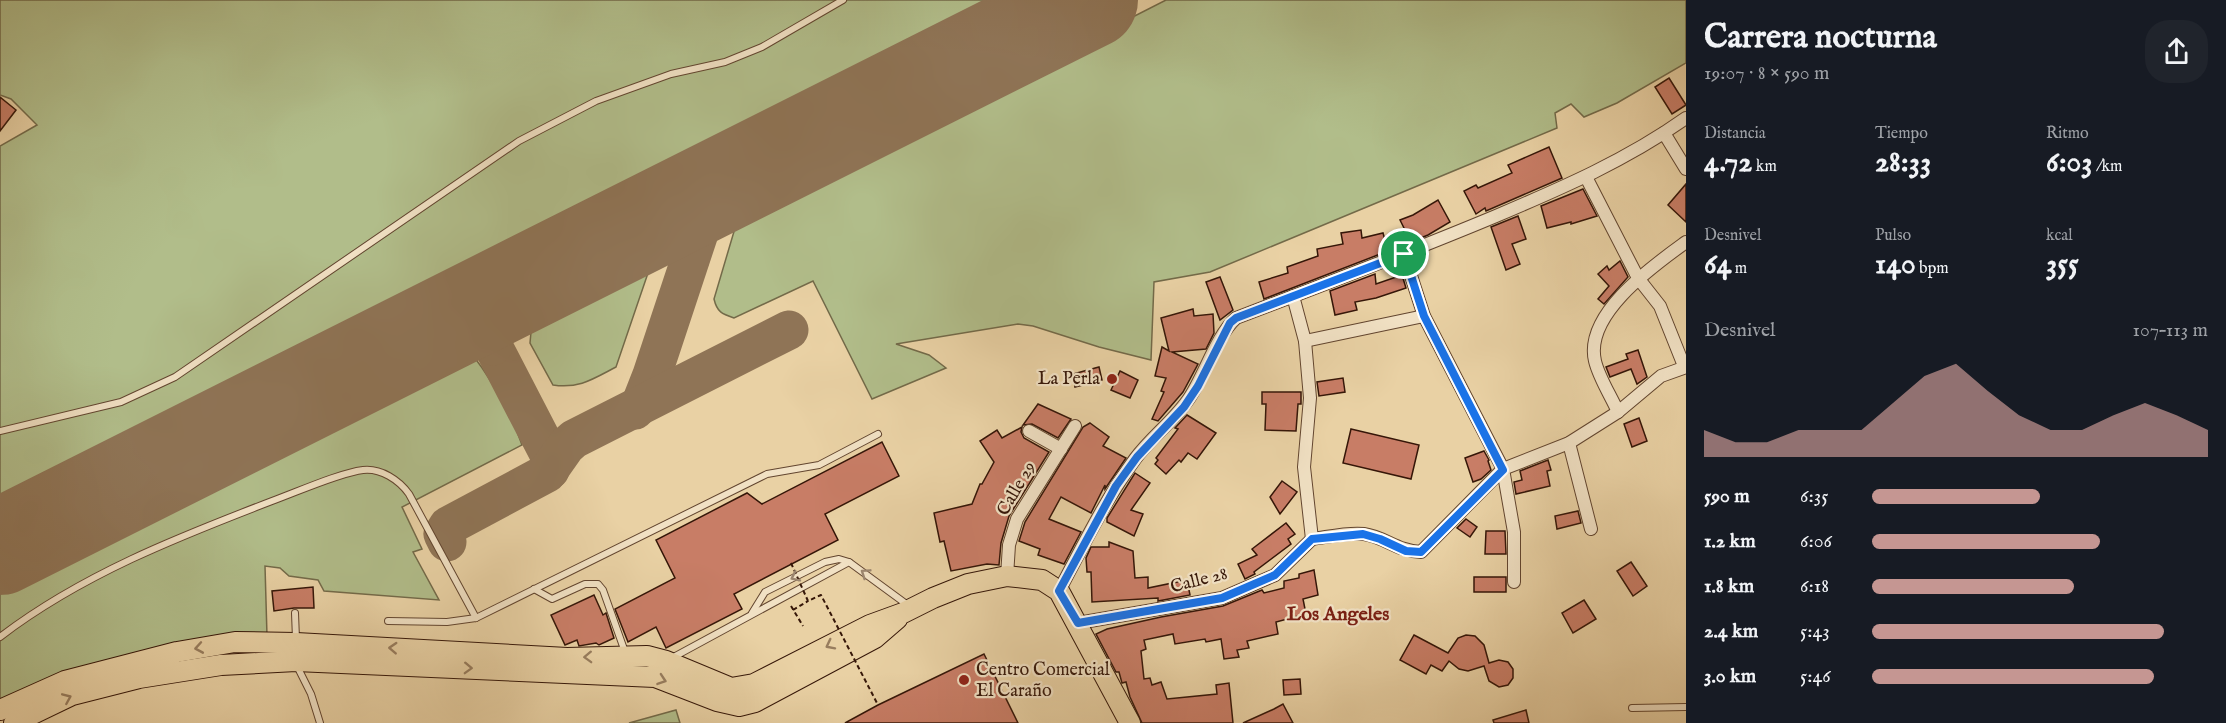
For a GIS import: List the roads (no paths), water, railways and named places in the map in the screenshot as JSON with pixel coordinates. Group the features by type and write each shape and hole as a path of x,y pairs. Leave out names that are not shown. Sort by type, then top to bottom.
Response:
{"main road":[{"path":"14,723 72,695 139,678 296,652 567,658 647,656 731,688 754,684 870,625 933,598 968,584 1007,576 1042,580 1059,591 1130,723"},
{"path":"0,710 65,681 177,652 235,642 296,652 655,677 717,701 739,706 755,702 875,638 907,611"}],"street":[{"path":"1059,591 1116,486 1137,457 1184,407 1198,386 1230,323 1236,318 1404,254 1586,177 1664,133 1686,117"},
{"path":"1664,133 1686,168"},
{"path":"1293,296 1305,341 1310,398 1304,467 1312,539 1363,534 1406,551 1421,552 1503,470 1569,443 1618,412 1661,376 1685,366 1660,306 1638,278 1586,177"},
{"path":"1618,412 1595,362 1594,342 1599,325 1638,278 1686,242"},
{"path":"1404,254 1424,316 1503,470 1514,532 1514,582"},
{"path":"1305,341 1424,316"},
{"name":"Calle 29","path":"1007,576 1009,545 1017,519 1075,426"},
{"path":"1029,431 1061,449"},
{"path":"1569,443 1591,529"},
{"name":"Calle 28","path":"1078,623 1222,598 1275,575 1312,539"}],"lane":[{"path":"0,431 121,402 175,377 519,141 596,101 671,74 725,62 753,51 843,0"},
{"path":"388,621 447,622 476,618 767,474 819,465 878,434"},
{"path":"0,637 63,594 178,538 294,493 365,470 386,474 402,484 410,494 476,618"},
{"path":"752,614 765,592 825,562 839,559 849,562 907,611"},
{"path":"666,662 849,562"},
{"path":"534,589 552,599 585,584 595,582 601,585 626,656"},
{"path":"295,613 296,652 320,723"},
{"path":"1632,708 1686,708"}],"place":[{"name":"La Perla","path":"1112,379"},
{"name":"Centro Comercial El Caraño","path":"964,680"}],"district":[{"name":"Los Angeles","path":"1338,614"}]}
